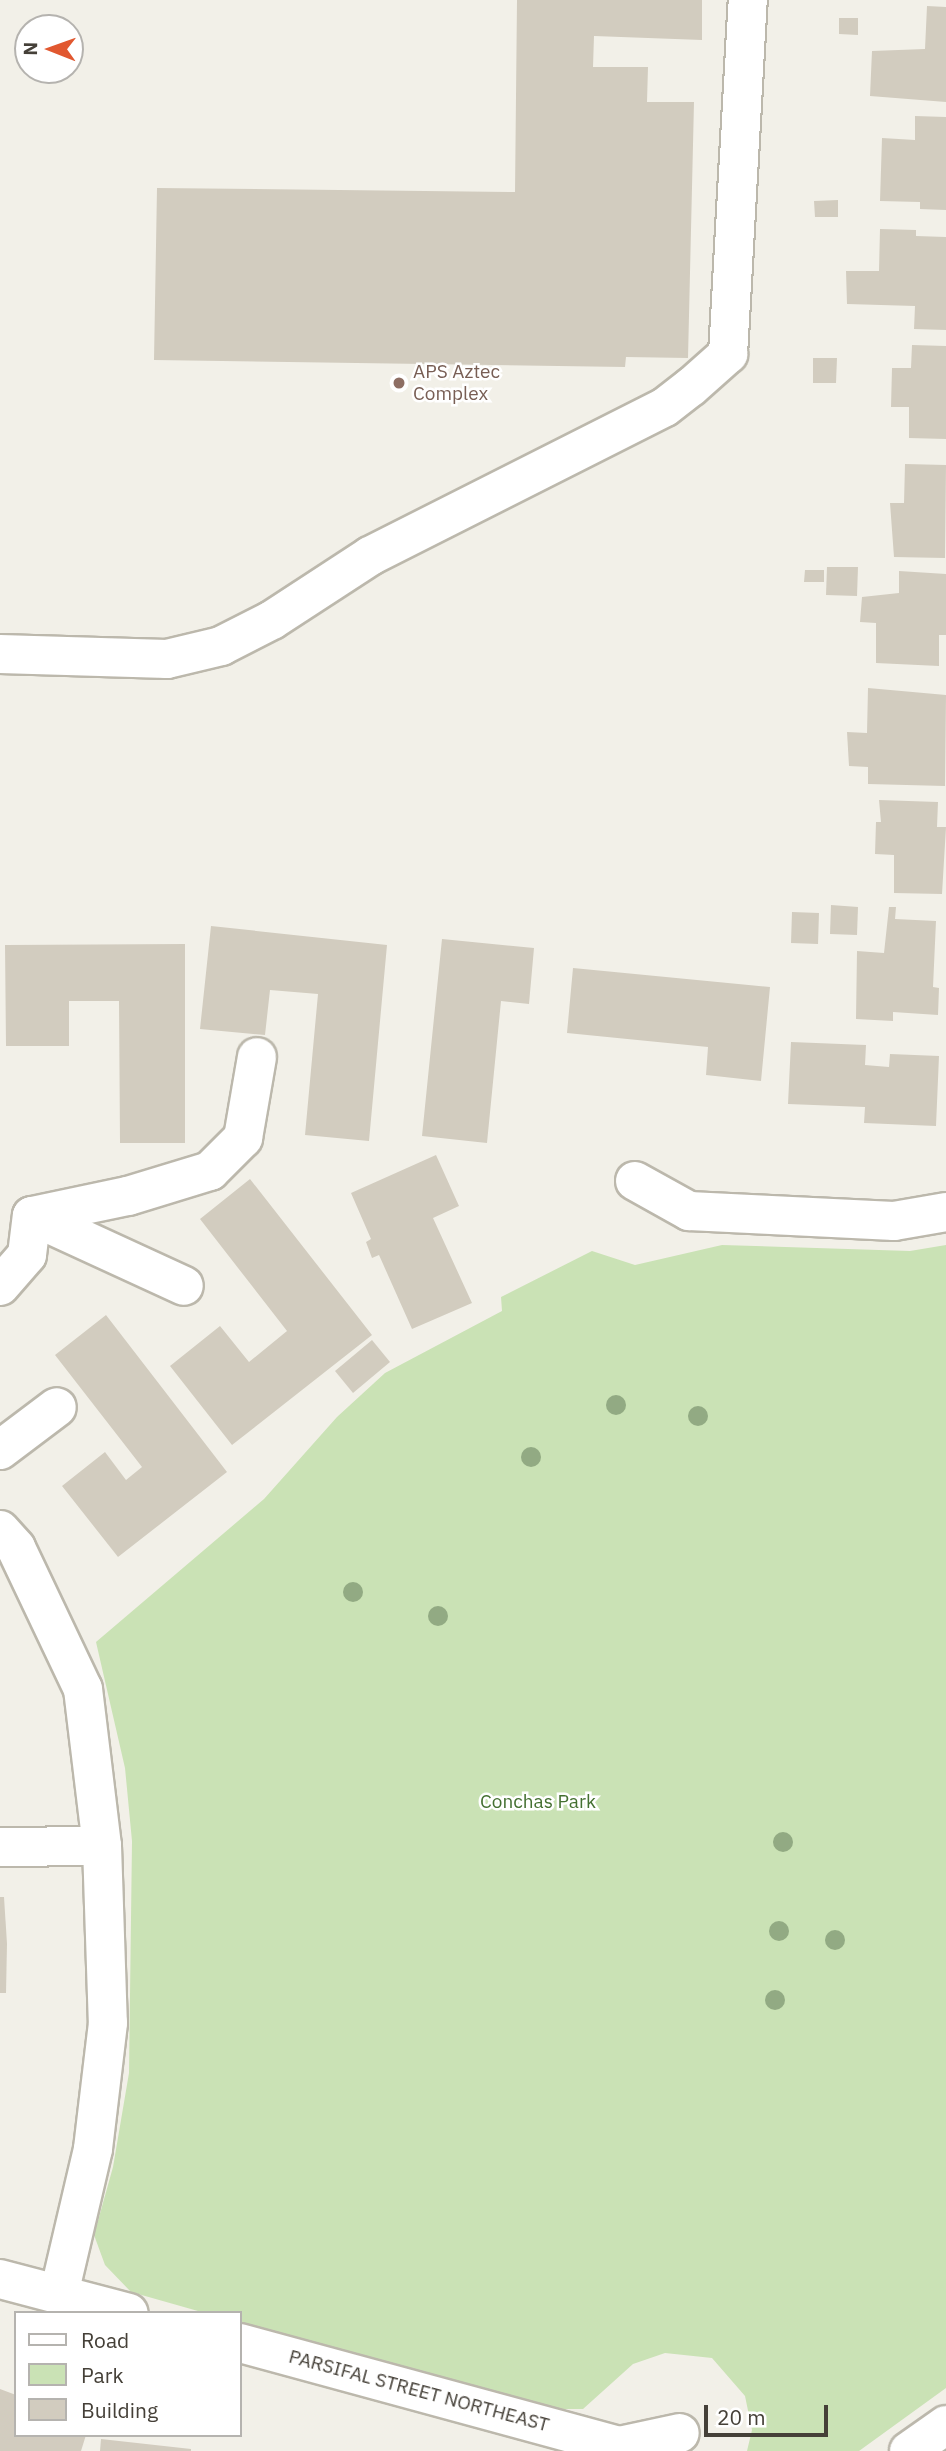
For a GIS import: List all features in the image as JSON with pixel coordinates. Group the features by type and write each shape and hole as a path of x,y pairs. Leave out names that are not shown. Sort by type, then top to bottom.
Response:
{"street":[{"path":"0,654 167,659 221,646 272,620 370,556 666,407 691,387 728,354 748,0"},
{"path":"32,1216 128,1196 210,1171 243,1138 257,1057"},
{"path":"635,1181 689,1211 894,1221 946,1212"},
{"path":"32,1216 184,1286"},
{"path":"0,1286 27,1255 32,1216"},
{"path":"0,1450 57,1407"},
{"path":"0,1530 16,1548 83,1689 102,1846 108,2023 93,2149 59,2294"},
{"path":"0,1847 102,1846"},
{"path":"0,2278 122,2311"},
{"name":"PARSIFAL STREET NORTHEAST","path":"242,2344 619,2446 680,2433"},
{"path":"909,2451 946,2425"}],"green space":[{"name":"Conchas Park","path":"722,1245 910,1251 946,1245 946,2388 859,2451 747,2451 752,2430 745,2396 712,2358 665,2353 633,2364 583,2409 557,2409 242,2323 242,2311 198,2311 131,2292 105,2265 94,2235 113,2167 129,2073 132,1841 125,1768 96,1642 264,1499 337,1417 385,1373 502,1311 501,1297 592,1251 635,1265"}],"building":[{"path":"517,0 702,0 702,40 594,36 593,67 648,67 647,102 694,102 688,358 626,357 625,367 154,360 157,188 515,192"},
{"path":"927,6 946,7 946,102 870,96 872,51 925,49"},
{"path":"839,18 858,18 858,35 839,34"},
{"path":"915,116 946,117 946,210 920,209 920,202 880,201 882,138 915,140"},
{"path":"838,200 838,217 815,217 814,201"},
{"path":"880,229 916,230 916,236 946,237 946,330 914,329 915,306 847,304 846,271 879,271"},
{"path":"912,345 946,346 946,439 909,438 909,407 891,407 892,368 911,368"},
{"path":"813,358 837,358 836,383 813,383"},
{"path":"905,464 946,465 945,558 894,557 890,503 904,503"},
{"path":"827,567 858,567 857,596 826,595"},
{"path":"805,570 824,570 824,582 804,582"},
{"path":"899,571 946,574 946,635 939,635 939,666 876,663 876,623 860,622 862,597 899,593"},
{"path":"868,688 946,695 945,786 868,784 868,767 849,766 847,732 867,733"},
{"path":"879,800 938,802 937,827 946,827 942,894 894,893 894,855 875,854 876,822 881,822"},
{"path":"831,905 858,907 857,935 830,934"},
{"path":"889,907 896,907 895,919 936,921 933,987 939,988 938,1015 893,1012 893,1021 856,1019 857,951 884,953"},
{"path":"792,912 819,913 818,944 791,943"},
{"path":"211,926 387,945 369,1141 305,1135 318,994 270,990 265,1035 200,1029"},
{"path":"442,939 534,948 529,1004 501,1001 487,1143 422,1136"},
{"path":"185,944 185,1143 120,1143 119,1001 69,1001 69,1046 6,1046 5,945"},
{"path":"573,968 770,987 761,1081 706,1075 708,1047 567,1033"},
{"path":"791,1042 866,1045 865,1065 889,1067 890,1054 939,1056 936,1126 864,1123 865,1107 788,1104"},
{"path":"436,1155 459,1206 433,1218 472,1303 412,1329 379,1255 372,1258 366,1242 371,1239 351,1193"},
{"path":"250,1179 372,1335 232,1445 170,1366 220,1326 249,1362 287,1331 200,1219"},
{"path":"106,1315 227,1472 118,1557 62,1486 105,1452 126,1480 142,1467 55,1355"},
{"path":"372,1340 390,1362 353,1393 335,1371"},
{"path":"0,1897 4,1897 7,1944 6,1993 0,1993"},
{"path":"0,2389 14,2394 14,2437 85,2437 81,2451 0,2451"},
{"path":"101,2439 191,2449 191,2451 100,2451"}],"place":[{"name":"APS Aztec Complex","path":"399,383"}]}
